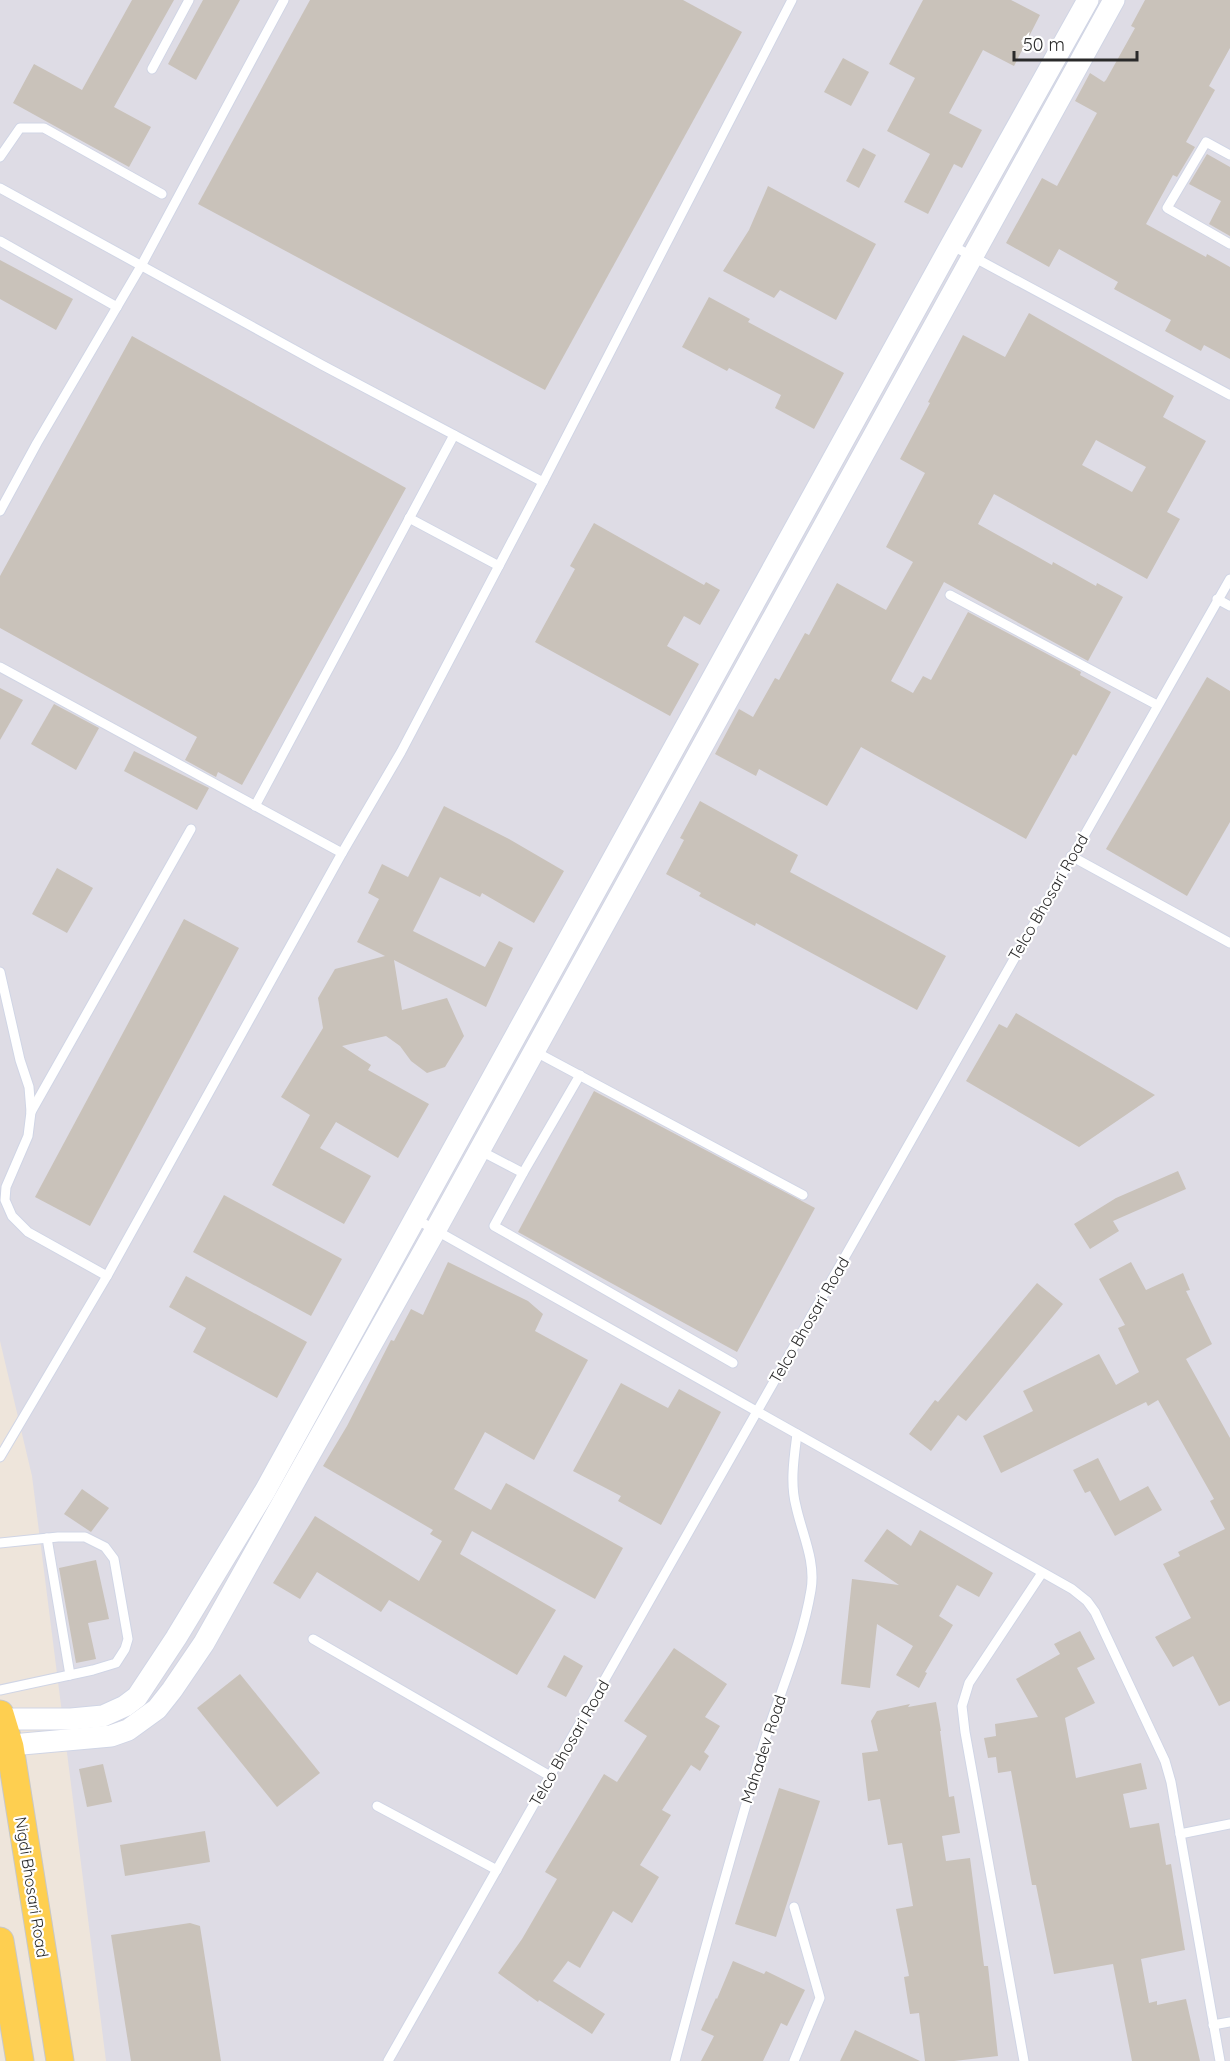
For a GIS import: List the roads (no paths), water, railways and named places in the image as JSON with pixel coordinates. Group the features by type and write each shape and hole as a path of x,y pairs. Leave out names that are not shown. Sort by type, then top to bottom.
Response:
{"main road":[{"name":"Nigdi Bhosari Road","path":"0,1717 60,2061"},
{"path":"0,1941 20,2061"}],"street":[{"path":"0,1717 71,1719 103,1716 125,1706 137,1697 176,1638 265,1491 1088,0"},
{"path":"5,1746 111,1736 136,1724 157,1709 204,1643 435,1231 1114,0"}],"lane":[{"path":"152,69 189,0"},
{"path":"0,511 37,443 141,266 284,0"},
{"path":"0,1457 107,1276 342,853 401,752 792,0"},
{"path":"0,157 20,128 44,128 162,194"},
{"path":"1230,156 1206,142 1167,208 1230,244"},
{"path":"0,188 543,482"},
{"path":"0,241 117,307"},
{"path":"951,245 1230,395"},
{"path":"255,806 454,435"},
{"path":"409,518 499,566"},
{"name":"Telco Bhosari Road","path":"388,2061 1230,579"},
{"path":"950,595 1157,705"},
{"path":"1217,599 1230,606"},
{"path":"0,667 342,853"},
{"path":"32,1112 191,829"},
{"path":"1071,856 1230,943"},
{"path":"0,972 29,1087 32,1112 28,1136 6,1186 5,1200 12,1216 28,1232 107,1276"},
{"path":"534,1051 803,1195"},
{"path":"580,1075 494,1226 733,1364"},
{"path":"479,1150 523,1173"},
{"path":"414,1218 1072,1589 1087,1601 1095,1612 1165,1761 1220,2061"},
{"name":"Mahadev Road","path":"675,2061 722,1884 768,1728 802,1631 812,1588 813,1566 795,1504 793,1478 797,1434"},
{"path":"0,1543 84,1537 105,1547 114,1559 128,1639 116,1663 0,1690"},
{"path":"47,1538 69,1675"},
{"path":"1024,2061 962,1706 969,1683 1042,1573"},
{"path":"313,1639 550,1776"},
{"path":"377,1806 497,1870"},
{"path":"1180,1834 1230,1824"},
{"path":"794,1907 820,1998 794,2061"},
{"path":"1213,2025 1230,2022"}]}
